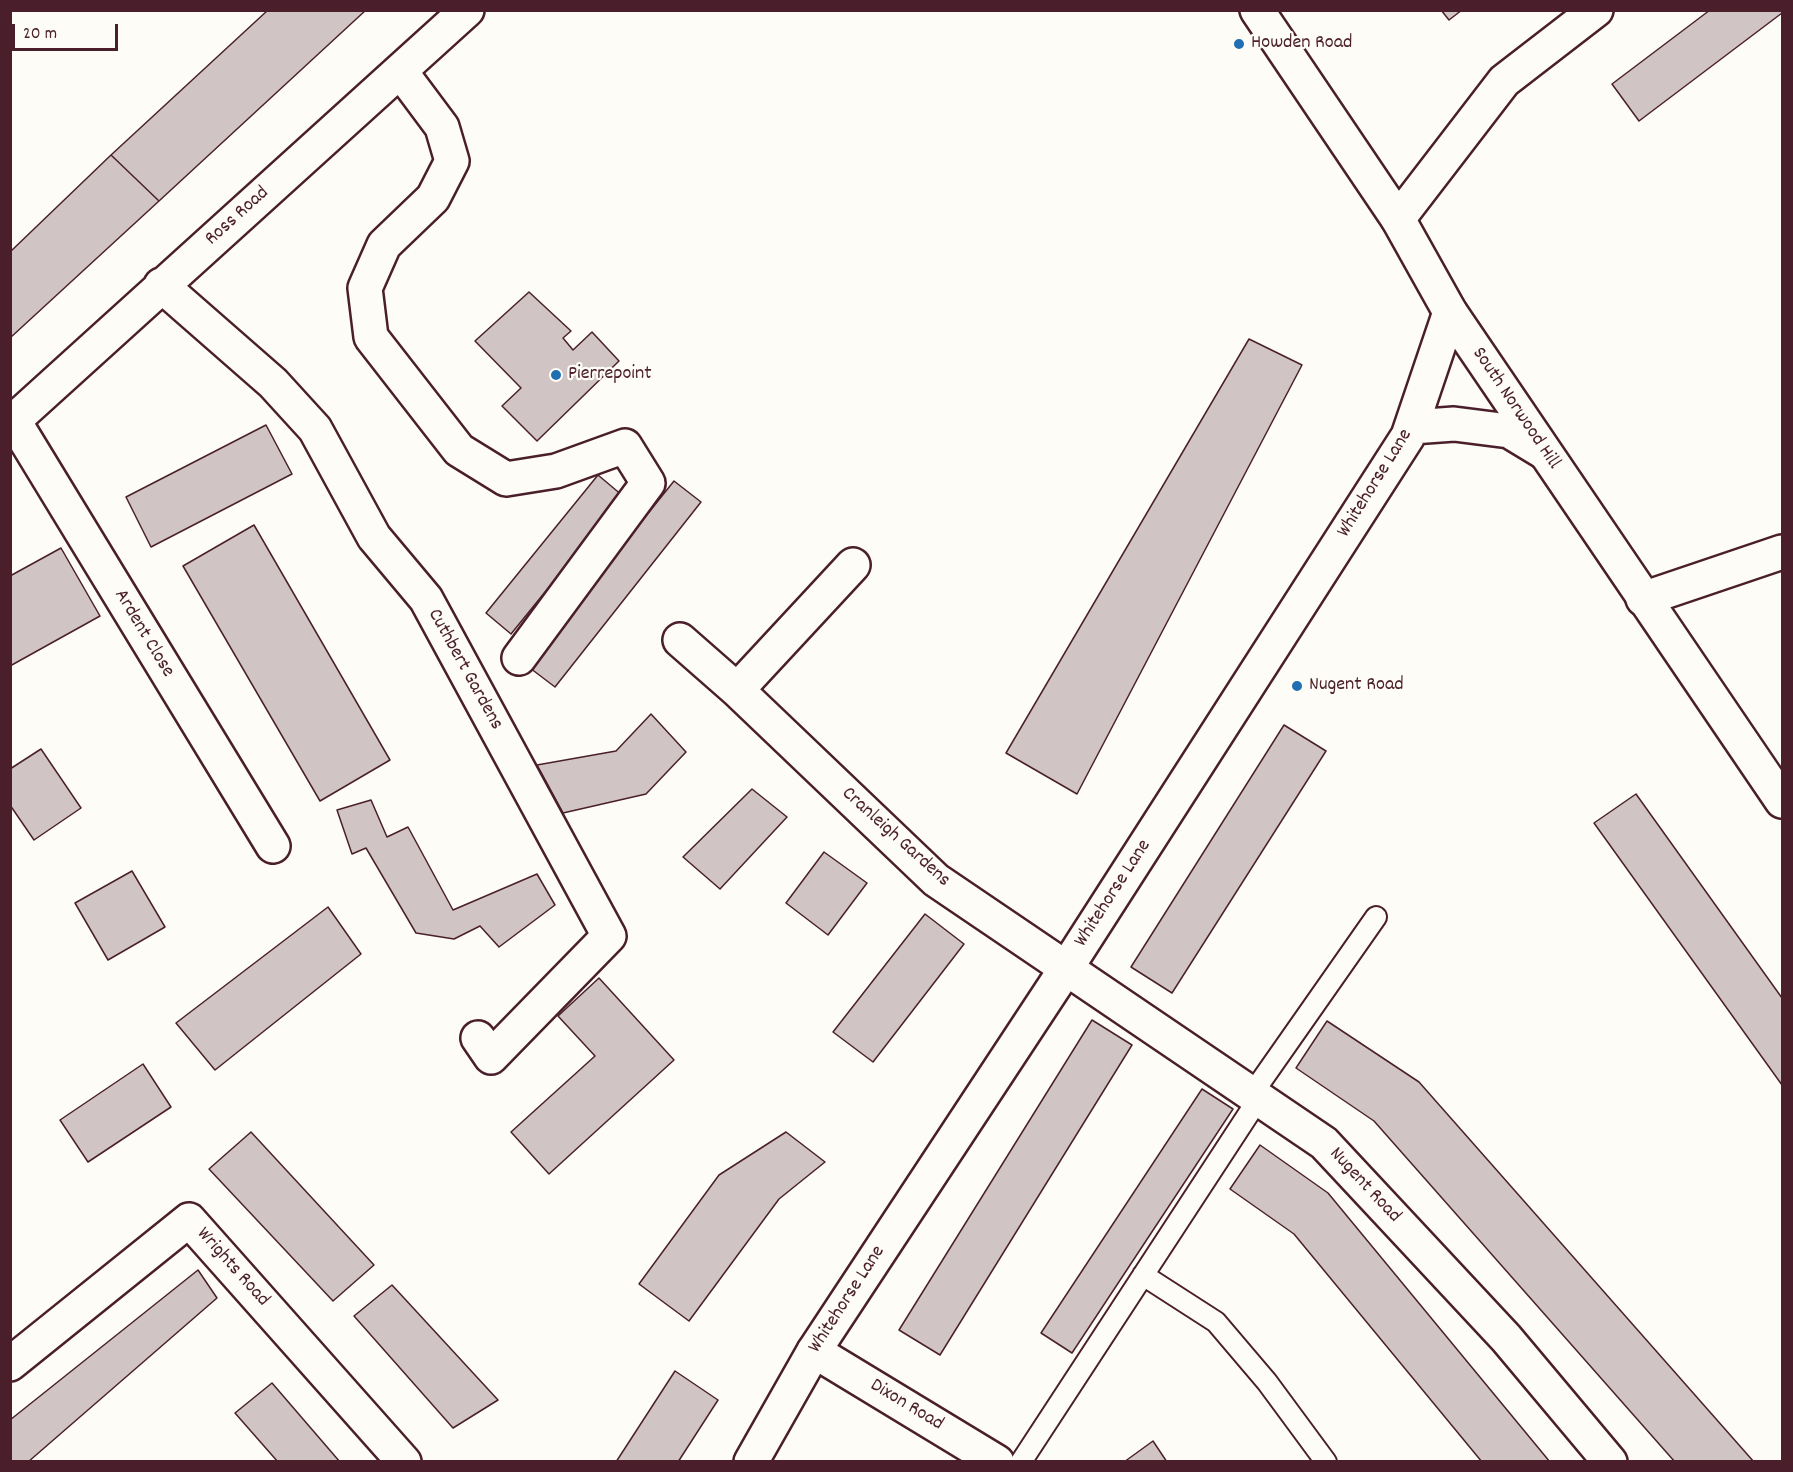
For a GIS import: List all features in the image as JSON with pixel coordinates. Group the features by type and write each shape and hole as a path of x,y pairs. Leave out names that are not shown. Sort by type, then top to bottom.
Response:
{"street":[{"name":"Ross Road","path":"12,422 467,10"},
{"name":"South Norwood Hill","path":"1257,10 1398,219 1450,312 1542,451 1782,801"},
{"path":"1398,219 1504,81 1596,10"},
{"path":"401,72 442,127 452,161 433,198 384,245 365,288 371,337 459,450 506,479 556,471 625,446 648,483 519,658"},
{"name":"Cuthbert Gardens","path":"161,285 273,383 315,429 374,537 426,598 609,936 491,1057 478,1038"},
{"name":"Whitehorse Lane","path":"751,1461 814,1351 1067,967 1412,427 1450,312"},
{"name":"Ardent Close","path":"12,422 273,846"},
{"path":"1412,427 1454,424 1509,431 1542,451"},
{"path":"1643,599 1782,552"},
{"path":"737,690 853,565"},
{"name":"Cranleigh Gardens","path":"680,640 737,690 936,880 1067,967"},
{"name":"Nugent Road","path":"1067,967 1324,1143 1506,1338 1610,1461"},
{"name":"Wrights Road","path":"10,1364 189,1220 404,1461"},
{"name":"Dixon Road","path":"814,1351 997,1461"}],"lane":[{"path":"1021,1461 1143,1275 1255,1096 1376,917"},
{"path":"1143,1275 1216,1322 1267,1382 1326,1461"}],"building":[{"path":"268,10 366,10 159,201 111,155"},
{"path":"1441,10 1462,10 1449,20"},
{"path":"1710,10 1782,10 1782,13 1639,121 1612,84"},
{"path":"111,155 159,201 10,338 10,252"},
{"name":"Pierrepoint","path":"529,292 571,331 563,338 573,350 592,332 619,361 537,441 502,406 521,388 475,341"},
{"path":"1249,339 1302,365 1077,794 1006,753"},
{"path":"266,425 292,474 151,547 126,497"},
{"path":"598,475 623,496 511,634 486,613"},
{"path":"674,481 701,502 555,687 526,665"},
{"path":"254,525 390,760 320,801 183,566"},
{"path":"61,548 100,616 10,666 10,576"},
{"path":"651,714 686,752 646,794 563,813 537,765 616,751"},
{"path":"1284,725 1326,751 1172,993 1131,967"},
{"path":"41,749 81,808 34,840 10,805 10,769"},
{"path":"752,789 787,817 720,889 683,857"},
{"path":"1636,794 1782,998 1782,1085 1594,823"},
{"path":"371,800 387,837 408,827 453,910 537,874 555,905 499,947 480,926 454,939 416,933 366,848 352,854 337,810"},
{"path":"824,852 867,883 828,935 786,903"},
{"path":"132,871 165,927 108,960 75,903"},
{"path":"328,907 361,954 215,1070 176,1023"},
{"path":"925,914 964,944 873,1062 833,1032"},
{"path":"599,978 674,1060 549,1174 511,1132 595,1056 558,1016"},
{"path":"1092,1020 1132,1045 940,1355 899,1330"},
{"path":"1327,1021 1419,1082 1754,1462 1675,1462 1374,1121 1296,1068"},
{"path":"143,1064 171,1107 88,1162 60,1120"},
{"path":"1202,1089 1233,1109 1072,1353 1041,1333"},
{"path":"251,1132 374,1265 333,1301 209,1169"},
{"path":"786,1132 825,1162 779,1199 689,1321 639,1284 719,1175"},
{"path":"1260,1145 1328,1193 1550,1462 1482,1462 1294,1234 1230,1189"},
{"path":"198,1270 217,1298 28,1462 10,1462 10,1420"},
{"path":"392,1285 498,1400 453,1428 354,1316"},
{"path":"675,1371 718,1400 678,1462 616,1462"},
{"path":"272,1383 340,1462 278,1462 235,1413"},
{"path":"1153,1441 1167,1462 1124,1462"}],"place":[{"name":"Howden Road","path":"1239,44"},
{"name":"Pierrepoint","path":"556,375"},
{"name":"Nugent Road","path":"1297,686"}]}
